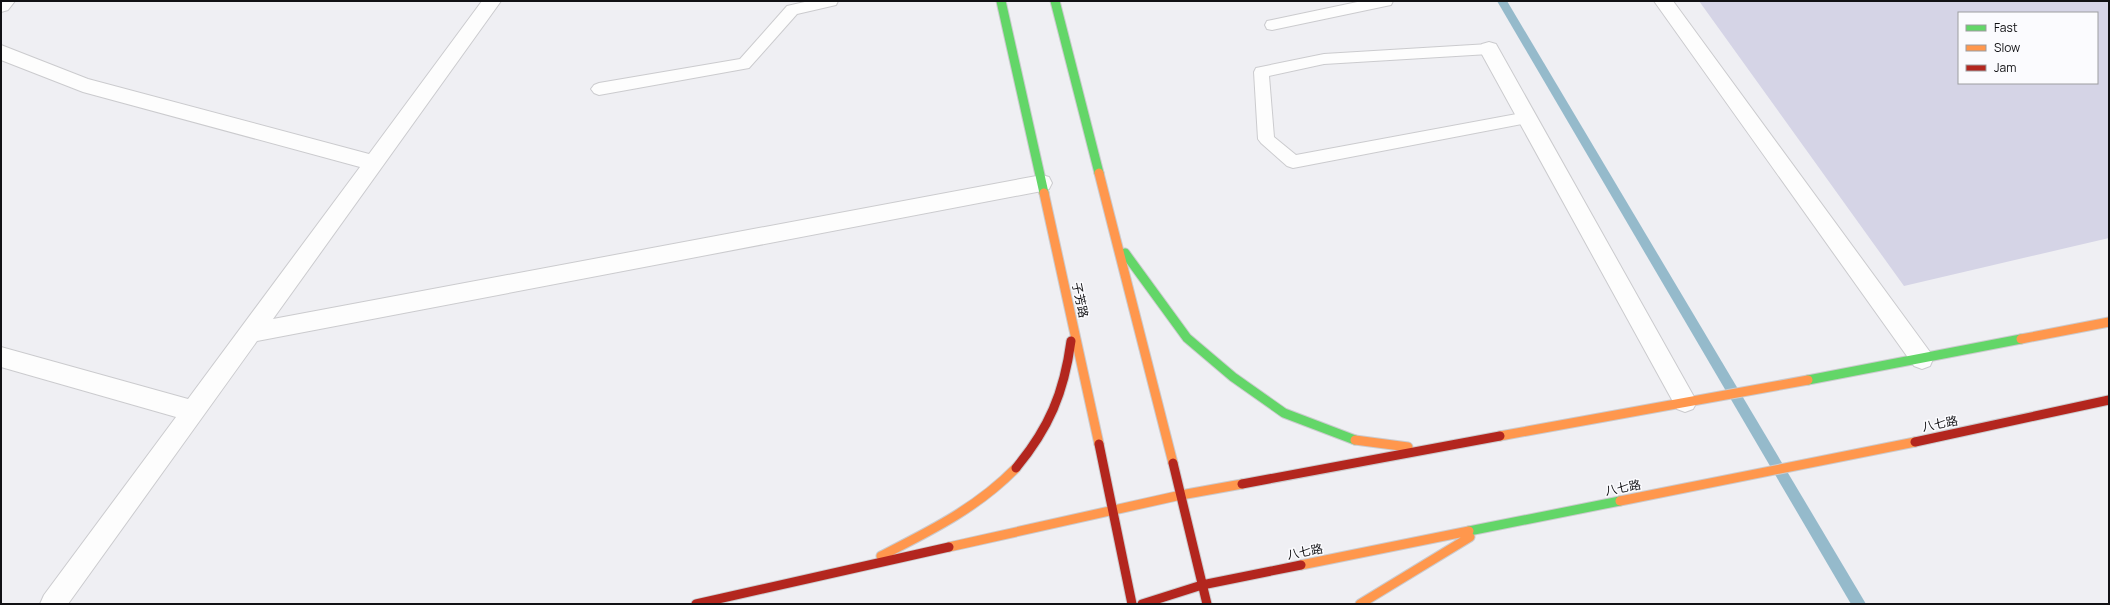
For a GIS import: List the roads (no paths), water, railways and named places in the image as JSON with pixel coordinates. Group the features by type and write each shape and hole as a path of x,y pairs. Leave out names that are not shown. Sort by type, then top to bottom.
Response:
{"main road":[{"name":"子芳路","path":"1002,1 1114,511 1132,604"},
{"path":"1055,1 1181,495 1207,604"},
{"path":"1117,242 1187,338 1233,377 1284,413 1356,440 1429,449"},
{"path":"696,604 1181,495 1922,360 2109,322"},
{"path":"857,568 962,513 1002,482 1038,441 1054,413 1067,375 1073,324"},
{"name":"八七路","path":"1142,604 1202,585 1980,429 2109,400"},
{"path":"1360,604 1484,529"}],"street":[{"path":"1,5 6,1"},
{"path":"53,604 492,1"},
{"path":"1663,1 1922,360"},
{"path":"1489,49 1685,402"},
{"path":"1,52 83,85 374,163"},
{"path":"250,333 1042,183"},
{"path":"1,357 194,411"}],"lane":[{"path":"599,89 744,64 792,10 831,1"},
{"path":"1272,25 1386,1"},
{"path":"1489,49 1324,60 1261,72 1266,139 1293,162 1528,118"}],"waterway":[{"path":"1502,1 1859,604"}]}
